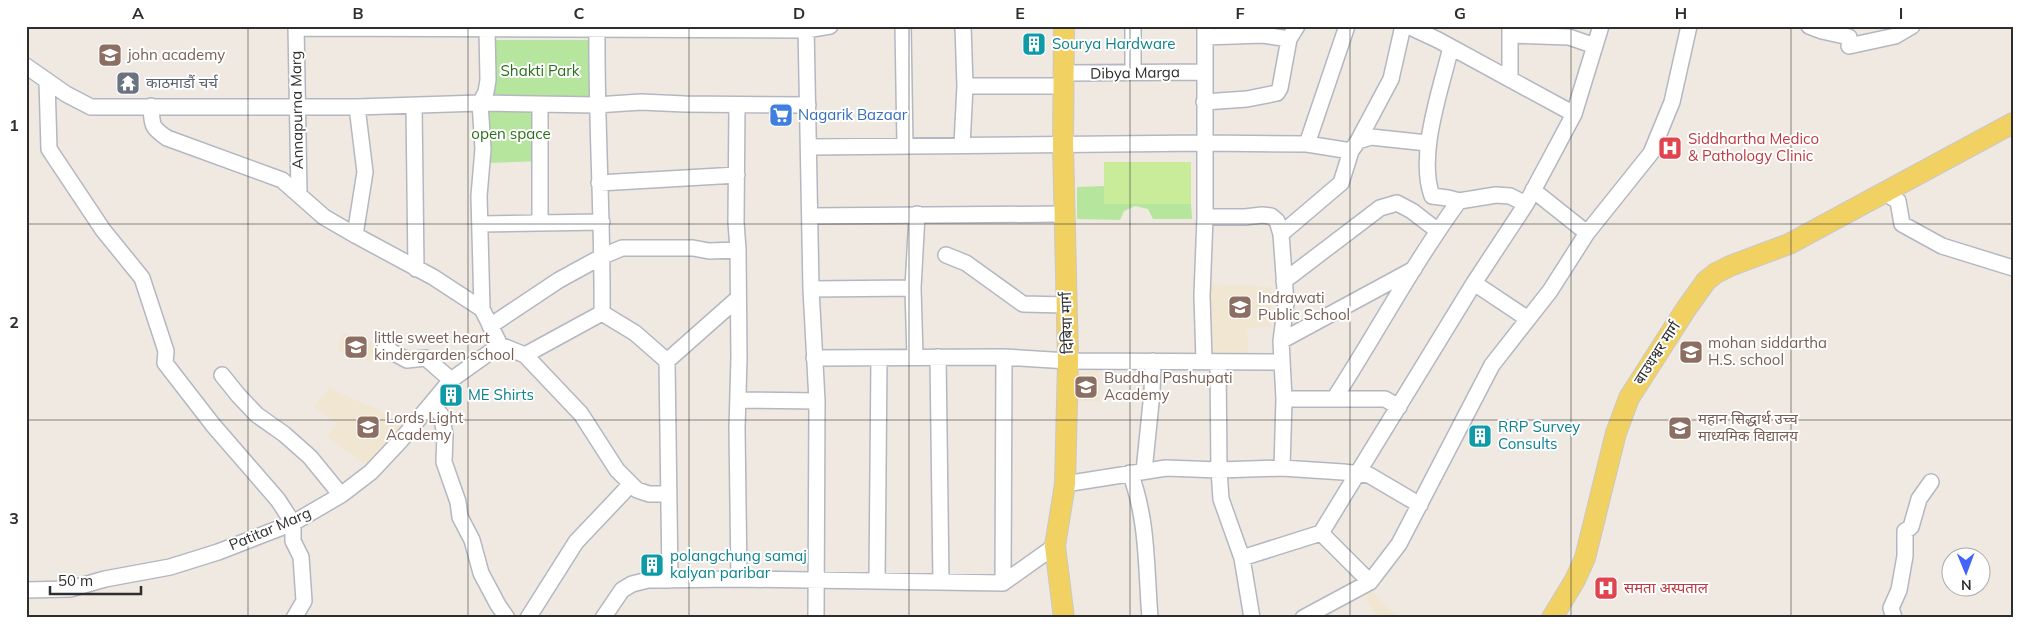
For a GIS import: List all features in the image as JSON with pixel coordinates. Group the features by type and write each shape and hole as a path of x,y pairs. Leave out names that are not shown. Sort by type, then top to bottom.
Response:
{"main road":[{"name":"दिबिया मार्ग","path":"1064,26 1063,145 1068,361 1065,484 1055,546 1064,618"},
{"name":"बाउधश्वर मार्ग","path":"1552,618 1575,580 1585,558 1616,433 1629,398 1706,281 1730,266 1789,244 1858,205 1885,193 2013,124"}],"street":[{"path":"296,27 487,29 806,28 830,26"},
{"path":"903,26 905,146"},
{"path":"962,145 965,86 963,26"},
{"path":"1133,26 1133,72"},
{"path":"1307,144 1347,26"},
{"path":"1281,234 1341,183 1355,146 1391,79 1403,26"},
{"path":"1408,26 1442,38 1510,79 1574,114"},
{"path":"1242,558 1321,533 1474,283 1526,204 1574,114 1602,26"},
{"path":"1303,618 1370,582 1399,544 1492,365 1550,291 1587,232 1651,153 1672,102 1689,26"},
{"path":"1810,26 1849,42 1894,36 1912,26"},
{"name":"Annapurna Marg","path":"296,27 299,193"},
{"path":"597,28 596,105 603,256 602,313"},
{"path":"806,28 811,289 817,401 816,618"},
{"path":"487,29 488,80 486,92 480,103 483,149 479,196 482,309 500,345 525,355 581,414 617,470 637,490 648,494 668,494"},
{"path":"1510,79 1510,30 1569,37 1595,46"},
{"path":"1204,102 1247,99 1277,93 1280,88 1293,33 1263,35 1205,32 1204,102 1205,217 1202,296 1211,362 1221,499 1242,558 1252,618"},
{"path":"1442,38 1428,144 1429,189 1432,196 1448,198 1459,202 1496,195 1510,196 1526,204"},
{"path":"26,66 66,94 91,107 357,108 480,103 596,105 641,102 808,105"},
{"name":"Dibya Marga","path":"965,86 1064,80 1133,72 1205,72"},
{"path":"47,81 49,149 103,230 142,278 166,351 165,363 213,424 278,500 293,523 293,541 300,557 304,601 294,618"},
{"path":"540,105 540,223"},
{"path":"737,105 739,580"},
{"path":"151,106 154,129 167,138 282,180 324,217 416,268 482,309"},
{"path":"414,106 416,268"},
{"path":"354,235 365,172 357,108"},
{"path":"809,147 1204,143 1355,146 1371,137 1428,144"},
{"path":"599,182 737,175"},
{"path":"1533,190 1587,232"},
{"path":"1885,193 1898,201 1902,224 1942,246 2013,268"},
{"path":"1284,281 1380,208 1397,202 1438,231"},
{"path":"1334,399 1373,339 1438,231 1459,202"},
{"path":"915,357 913,288 917,214"},
{"path":"810,216 1064,214"},
{"path":"1205,217 1272,216 1277,221 1281,234 1286,303 1281,341 1284,399 1282,468"},
{"path":"480,224 602,222"},
{"path":"490,326 558,280 622,248 738,250"},
{"path":"946,255 966,263 1023,304 1066,305"},
{"path":"1281,341 1414,269"},
{"path":"1474,283 1528,319"},
{"path":"811,289 913,288"},
{"path":"667,361 738,299"},
{"path":"525,355 602,313"},
{"path":"602,313 635,332 667,361 670,580"},
{"name":"Patitar Marg","path":"26,590 70,589 105,579 170,567 218,552 293,523 341,495 371,472 451,380 500,345"},
{"path":"385,348 407,360 426,358 451,380"},
{"path":"814,358 938,356 1004,357 1068,361 1281,362"},
{"path":"938,356 941,582"},
{"path":"1003,583 1004,357"},
{"path":"877,581 879,358"},
{"path":"1150,618 1144,528 1137,490 1137,472 1152,393 1153,361"},
{"path":"222,375 257,415 284,434 310,457 341,495"},
{"path":"1284,399 1385,399 1399,407"},
{"path":"739,400 817,401"},
{"path":"432,404 440,416 443,425 445,434 444,462 456,496 460,517 472,540 481,573 498,606 507,618"},
{"path":"1065,484 1166,468 1219,470 1282,468 1369,475 1420,505"},
{"path":"1894,618 1891,608 1899,590 1905,556 1905,531 1911,527 1919,499 1931,482"},
{"path":"528,618 576,542 631,484"},
{"path":"1321,533 1370,582"},
{"path":"603,618 622,590 632,584 648,580 1003,583 1055,546"}],"shaded area":[{"name":"Indrawati Public School","path":"1209,284 1271,287 1271,327 1247,328 1249,359 1215,358 1208,353"},
{"name":"little sweet heart kindergarden school","path":"343,333 376,345 370,361 337,350"},
{"name":"Buddha Pashupati Academy","path":"1099,371 1100,401 1073,402 1073,373"},
{"name":"Lords Light Academy","path":"330,387 350,398 376,408 406,430 369,467 327,437 337,423 314,407"},
{"path":"1371,592 1401,618 1378,618 1364,597"}],"green space":[{"name":"Shakti Park","path":"490,40 590,40 590,101 490,101"},
{"name":"open space","path":"482,104 540,105 541,161 487,163"},
{"path":"1104,162 1191,162 1191,204 1104,204"},
{"path":"1104,186 1104,204 1191,204 1192,219 1153,219 1148,209 1135,206 1124,211 1120,220 1077,219 1077,187"}],"place":[{"name":"Sourya Hardware","path":"1034,44"},
{"name":"john academy","path":"110,55"},
{"name":"काठमाडौं चर्च","path":"128,83"},
{"name":"Nagarik Bazaar","path":"781,115"},
{"name":"Siddhartha Medico & Pathology Clinic","path":"1670,148"},
{"name":"Indrawati Public School","path":"1240,307"},
{"name":"little sweet heart kindergarden school","path":"356,347"},
{"name":"mohan siddartha H.S. school","path":"1691,352"},
{"name":"Buddha Pashupati Academy","path":"1086,387"},
{"name":"ME Shirts","path":"451,395"},
{"name":"Lords Light Academy","path":"368,427"},
{"name":"महान सिद्धार्थ उच्च माध्यमिक विद्यालय","path":"1680,428"},
{"name":"RRP Survey Consults","path":"1480,436"},
{"name":"polangchung samaj kalyan paribar","path":"652,565"},
{"name":"समता अस्पताल","path":"1606,588"}]}
